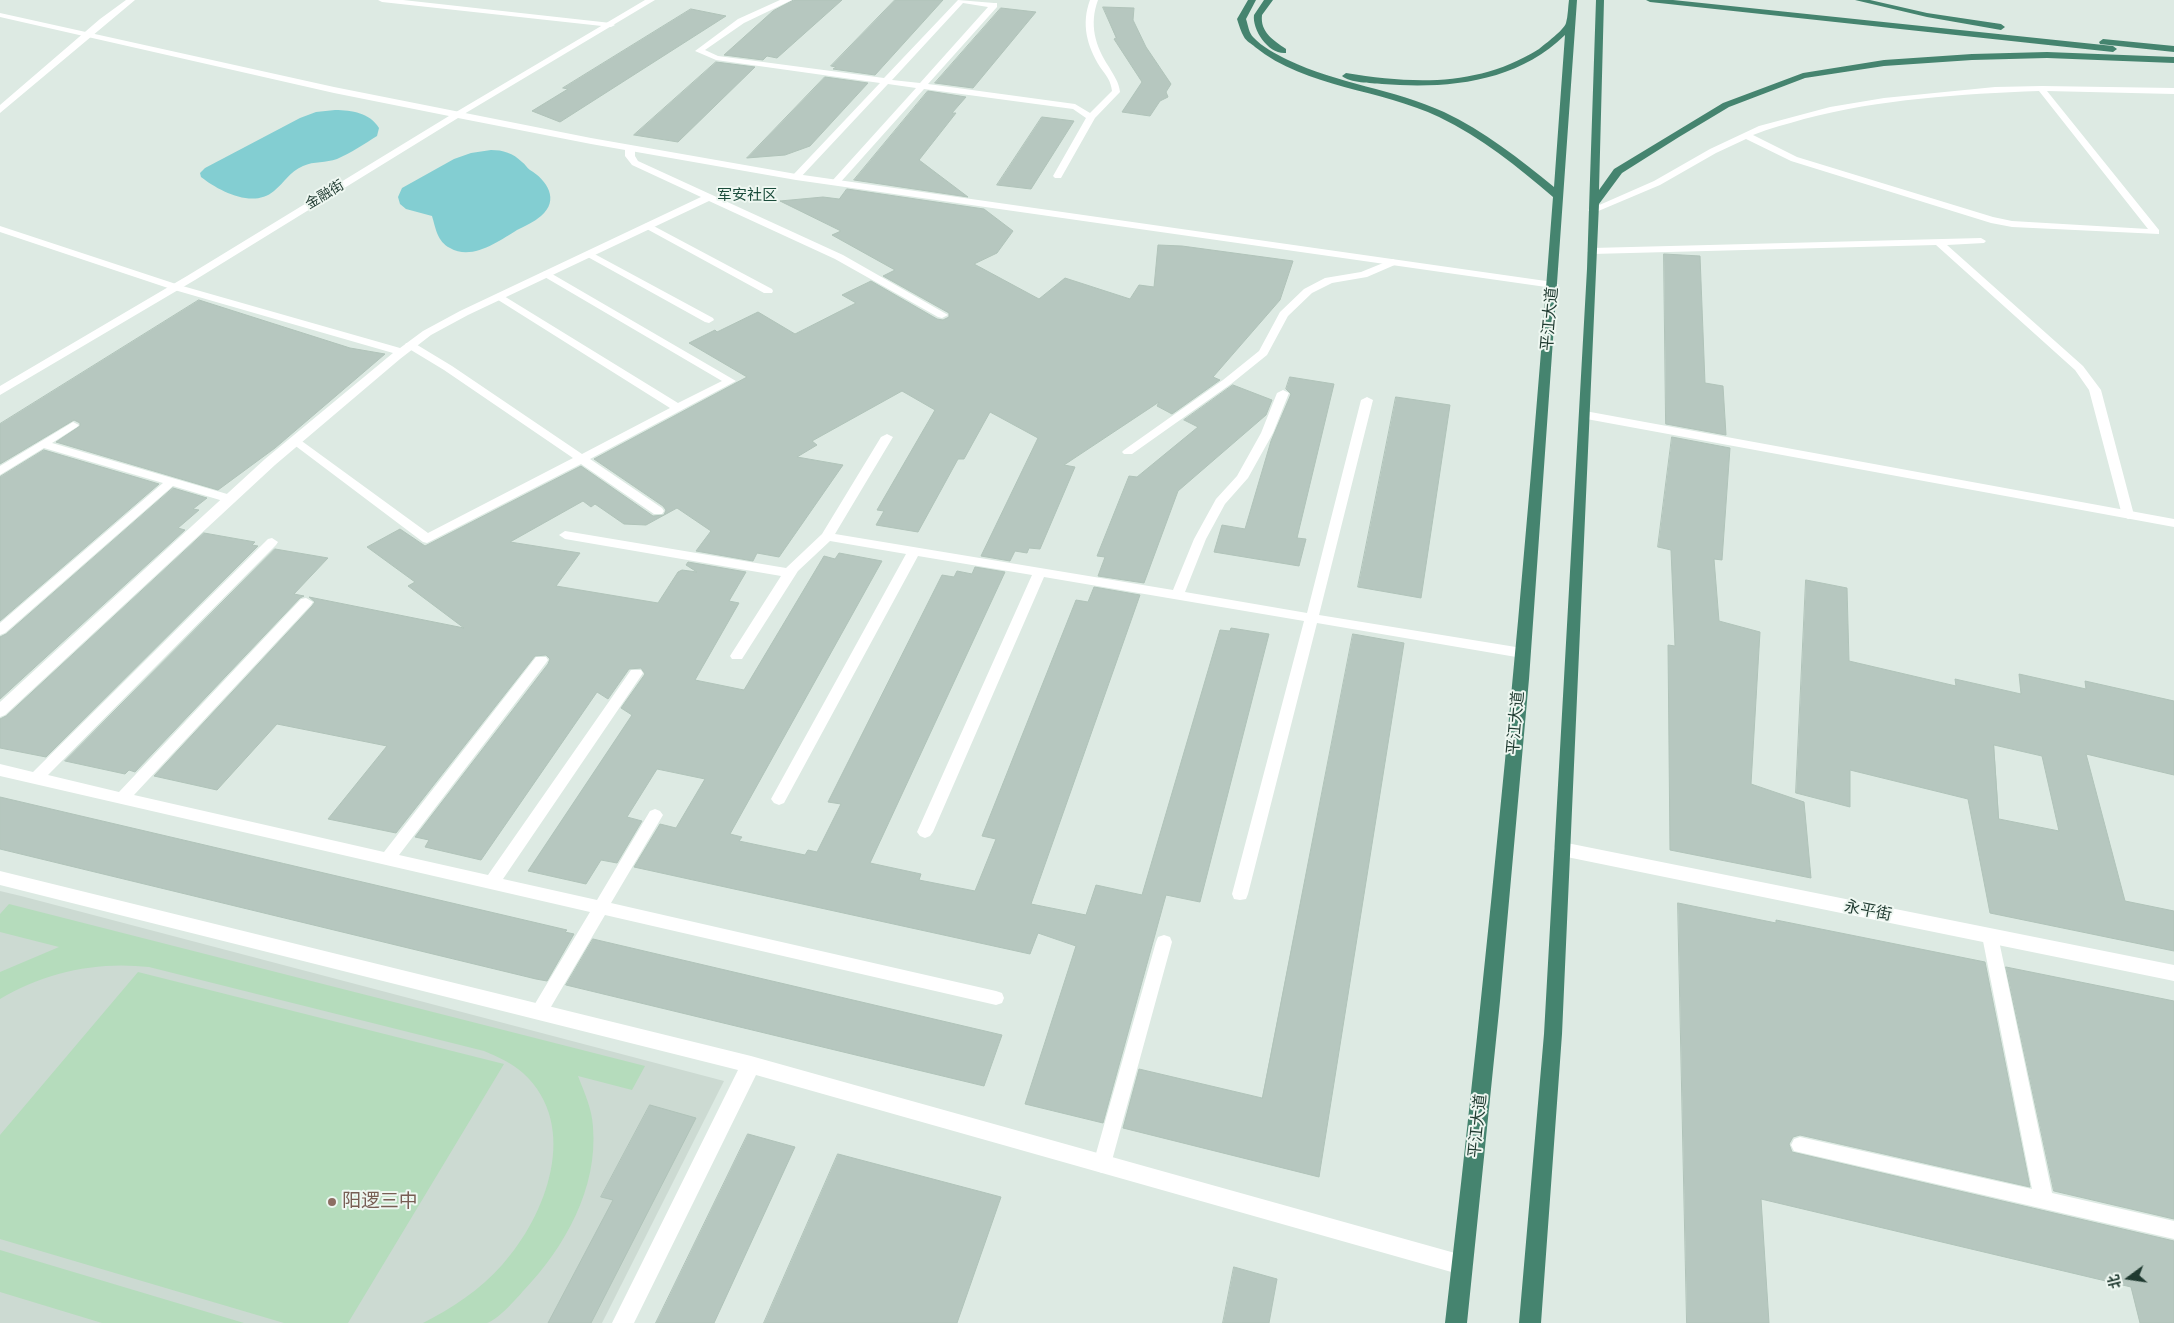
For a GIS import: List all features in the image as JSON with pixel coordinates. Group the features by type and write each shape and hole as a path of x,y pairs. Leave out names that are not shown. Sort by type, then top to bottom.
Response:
{"highway":[{"path":"1252,0 1245,8 1242,22 1247,36 1260,48 1306,72 1415,104 1449,118 1503,151 1559,196"},
{"path":"1269,0 1259,10 1257,23 1262,34 1274,45 1300,60 1340,75 1382,81 1441,83 1494,74 1542,51 1557,41 1570,25"},
{"name":"平江大道","path":"1456,1323 1490,1019 1553,285 1573,0"},
{"path":"1530,1323 1553,1034 1585,415 1600,0"},
{"path":"1650,0 1716,4 2174,49"},
{"path":"1701,0 1716,4 2174,55"},
{"path":"1859,0 1927,15 2013,29"},
{"path":"2022,30 2129,45"},
{"path":"1593,207 1618,172 1676,135 1726,105 1803,76 1884,63 1972,56 2047,55 2174,60"}],"street":[{"path":"0,110 86,34 131,0"},
{"name":"金融街","path":"0,391 175,287 456,115 651,0"},
{"path":"0,15 334,90 456,115 796,177 1553,285"},
{"path":"630,148 630,156 636,163 839,257 942,315"},
{"path":"0,711 295,441 427,333 464,313 710,197"},
{"path":"0,230 175,287 406,349"},
{"path":"1585,415 2174,523"},
{"name":"永平街","path":"1562,849 2174,973"},
{"path":"0,878 751,1065 1462,1265"},
{"path":"623,1323 751,1065"}],"lane":[{"path":"382,0 611,24"},
{"path":"788,0 760,10 738,21 699,51 716,58 1062,104 1080,109 1091,117"},
{"path":"1058,176 1091,117 1116,92 1114,79 1098,58 1090,36 1088,16 1094,0"},
{"path":"796,177 961,2 994,5 835,183"},
{"path":"1593,207 1657,183 1713,151 1746,135 1784,121 1857,105 1940,94 2041,88 2174,91"},
{"path":"1746,135 1801,161 1991,220 2012,224 2156,232 2041,88"},
{"path":"648,226 768,291"},
{"path":"1592,251 1981,241"},
{"path":"1938,242 2079,368 2096,390 2128,515"},
{"path":"589,254 709,320"},
{"path":"1128,452 1226,382 1263,353 1284,314 1308,291 1329,280 1363,275 1393,262"},
{"path":"295,441 427,539 730,380 547,274"},
{"path":"500,296 678,408"},
{"path":"406,349 448,368 658,511"},
{"path":"1177,596 1200,539 1220,502 1242,478 1267,433 1283,393"},
{"path":"1240,894 1311,618 1328,562 1367,400"},
{"path":"0,471 73,426"},
{"path":"737,656 789,573 827,537 887,437"},
{"path":"44,444 230,499"},
{"path":"0,630 6,618 171,482"},
{"path":"564,535 789,573"},
{"path":"827,537 1522,653"},
{"path":"36,778 272,542"},
{"path":"779,799 914,552"},
{"path":"925,832 1039,573"},
{"path":"122,798 306,602"},
{"path":"388,858 541,660"},
{"path":"492,882 636,673"},
{"path":"0,770 996,998"},
{"path":"539,1012 654,815"},
{"path":"1990,936 2044,1200"},
{"path":"1102,1164 1164,942"},
{"path":"1800,1145 2174,1230"}],"shaded area":[{"name":"阳逻三中","path":"0,891 724,1081 602,1323 0,1323"}],"green space":[{"path":"9,904 645,1066 632,1090 578,1076 591,1113 593,1127 593,1150 590,1172 576,1215 553,1255 539,1273 507,1309 487,1323 423,1323 465,1298 502,1265 518,1245 532,1222 543,1197 551,1170 553,1144 550,1118 541,1094 523,1073 510,1063 484,1051 149,967 91,967 53,975 0,999 0,972 59,947 0,932 0,914"},
{"path":"138,972 504,1064 348,1323 284,1323 0,1239 0,1135"},
{"path":"0,1250 244,1323 102,1323 0,1292"}],"water":[{"path":"335,110 360,113 371,119 379,128 377,136 337,159 311,163 298,168 274,191 266,196 246,198 236,196 217,188 201,177 200,173 205,168 300,118 316,112"},
{"path":"491,150 504,151 511,154 542,179 549,191 550,203 547,210 541,216 494,244 476,251 458,251 442,242 432,216 406,209 400,204 398,197 402,188 454,159 471,153"}],"building":[{"path":"794,0 842,0 777,58 767,56 763,60 724,55 773,11"},
{"path":"895,0 943,0 875,75 833,69 836,67 831,66"},
{"path":"1103,7 1134,8 1133,20 1146,47 1171,84 1166,92 1168,97 1160,101 1150,116 1122,112 1142,82 1114,39 1116,38"},
{"path":"1001,8 1036,12 973,88 935,83"},
{"path":"691,9 726,16 560,122 532,111 568,89 563,88"},
{"path":"716,62 755,67 678,142 634,135"},
{"path":"825,77 868,83 810,146 785,155 747,158"},
{"path":"928,91 966,97 952,113 956,113 919,160 968,197 854,180"},
{"path":"1042,117 1074,121 1031,189 997,185"},
{"path":"847,189 984,209 1013,231 997,253 974,264 1039,299 1065,278 1130,299 1139,285 1154,287 1158,245 1182,246 1293,261 1280,300 1213,377 1220,380 1172,414 1157,406 1159,402 1064,465 1075,467 1040,549 1029,548 1027,553 1015,551 1010,561 981,556 1038,438 990,412 964,459 958,459 918,532 876,525 884,511 877,510 935,410 902,391 812,441 817,445 797,457 843,465 779,557 757,553 753,561 696,551 711,531 677,508 646,525 624,524 595,504 591,507 583,501 510,542 580,553 556,586 658,603 678,572 682,570 697,572 686,565 688,562 746,572 729,601 739,603 695,680 744,690 824,556 835,559 839,553 882,561 730,834 742,837 739,841 805,855 808,850 817,852 841,804 828,802 942,575 954,577 957,571 972,574 975,567 1005,572 870,863 921,874 919,880 975,891 996,839 982,836 1076,600 1088,602 1094,587 1140,595 1031,904 1086,915 1096,885 1142,895 1220,630 1230,631 1231,628 1269,634 1200,902 1166,895 1103,1123 1025,1104 1076,946 1038,933 1030,954 634,867 660,824 676,828 705,779 657,769 627,817 642,821 617,863 601,860 586,884 528,871 632,715 621,708 645,674 641,668 629,669 608,699 597,692 481,860 425,847 429,840 415,837 548,664 550,659 546,655 535,656 396,833 328,819 387,746 277,724 217,790 154,776 312,606 315,602 309,597 464,628 408,586 415,582 367,547 400,529 425,546 581,466 653,516 664,515 666,510 663,506 594,459 747,377 689,343 758,312 795,334 856,303 842,295 871,281 937,319 943,320 949,317 949,313 883,276 895,270 832,235 841,231 780,201 823,197 839,199"},
{"path":"1664,254 1700,256 1705,383 1723,386 1726,435 1666,424"},
{"path":"199,300 350,348 385,354 275,448 218,490 56,442 80,426 80,423 74,420 0,464 0,424"},
{"path":"1290,377 1334,384 1297,538 1306,539 1299,566 1214,552 1222,525 1245,529 1271,441 1291,394 1286,389"},
{"path":"1233,385 1272,400 1266,415 1178,491 1144,583 1098,576 1105,557 1097,556 1129,476 1137,477 1198,427 1184,420"},
{"path":"1396,397 1450,405 1421,598 1358,587"},
{"path":"1672,437 1730,448 1722,560 1714,559 1719,621 1760,632 1751,784 1804,802 1811,878 1670,850 1668,645 1675,646 1671,550 1658,547"},
{"path":"44,450 159,484 0,621 0,477"},
{"path":"173,488 207,498 193,509 199,510 178,528 185,530 0,699 0,637 6,634"},
{"path":"204,533 255,542 252,545 258,546 46,757 0,748 0,719 6,716"},
{"path":"275,549 328,558 294,594 304,596 135,772 129,770 125,774 65,761"},
{"path":"1806,580 1847,588 1849,661 1956,686 1955,679 2021,694 2019,674 2086,689 2085,681 2174,701 2174,775 2086,754 2125,901 2174,911 2174,951 1990,913 1968,799 1850,770 1850,807 1796,793","holes":["1994,745 2042,756 2059,831 1999,819"]},
{"path":"1353,634 1404,643 1319,1177 1123,1128 1139,1069 1262,1098"},
{"path":"0,797 567,930 565,932 574,934 547,981 536,979 0,849"},
{"path":"1678,903 1776,923 1776,920 1985,962 2030,1187 1800,1135 1793,1137 1789,1144 1792,1152 2174,1241 2174,1323 2140,1323 2131,1287 1761,1199 1769,1323 1687,1323"},
{"path":"593,939 1002,1035 984,1086 566,985"},
{"path":"2006,967 2174,1001 2174,1219 2054,1191"},
{"path":"650,1105 696,1118 591,1323 548,1323 613,1200 601,1197"},
{"path":"748,1134 795,1147 714,1323 656,1323"},
{"path":"838,1154 1001,1197 957,1323 764,1323"},
{"path":"1234,1267 1277,1279 1269,1323 1223,1323"}],"place":[{"name":"阳逻三中","path":"332,1202"}],"district":[{"name":"军安社区","path":"747,196"}]}
